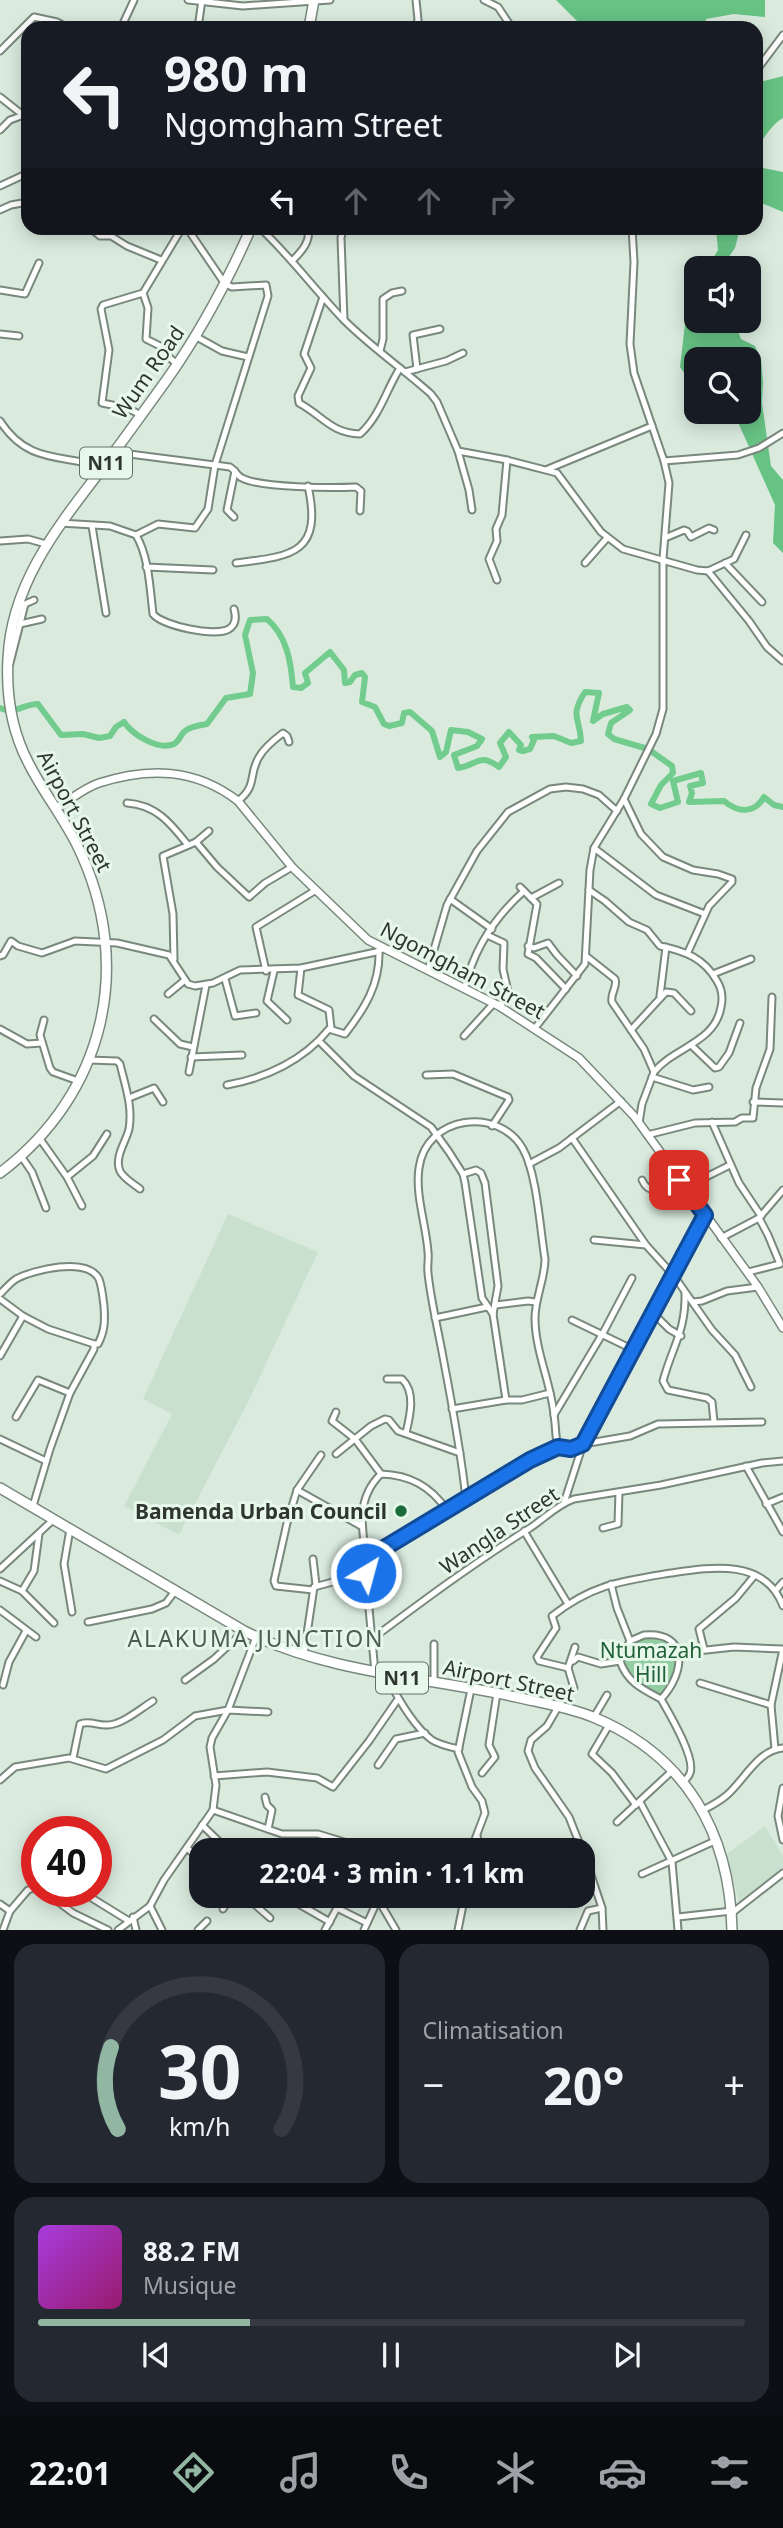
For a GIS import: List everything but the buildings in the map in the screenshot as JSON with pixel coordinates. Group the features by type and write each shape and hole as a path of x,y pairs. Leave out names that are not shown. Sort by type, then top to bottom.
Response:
{"highway":[{"path":"310,21 314,1"},
{"name":"Wum Road","path":"14,724 8,692 9,642 19,602 33,565 60,523 177,364 225,284 248,235"},
{"name":"Airport Street","path":"0,1173 40,1139 78,1081 100,1032 108,980 101,909 90,873 78,846 30,767 14,724"},
{"name":"Airport Street","path":"0,1488 256,1637 303,1655 386,1675 557,1706 594,1717 609,1725 648,1750 683,1782 703,1810 717,1840 726,1872 732,1912"},
{"name":"N11","path":"732,1912 732,1930"}],"main road":[{"name":"Ngomgham Street","path":"56,808 99,783 136,774 187,775 203,780 238,801 292,867 380,950 465,987 535,1028 579,1058 638,1117 647,1135 684,1188 748,1272 783,1328"}],"street":[{"path":"124,21 134,0"},
{"path":"188,0 244,3 330,0"},
{"path":"416,0 418,21"},
{"path":"484,0 498,7 507,21"},
{"path":"199,21 202,2"},
{"path":"30,21 34,17 52,21"},
{"path":"0,51 21,30"},
{"path":"763,62 783,35"},
{"path":"0,97 21,114"},
{"path":"0,130 10,120 21,118"},
{"path":"0,186 21,176"},
{"path":"0,210 21,203"},
{"path":"99,235 111,236 161,260"},
{"path":"141,415 127,408 102,403 109,351 101,309 103,305 143,293 179,235"},
{"path":"136,535 158,524 198,526 208,509 215,465 248,357 265,312 267,287 232,287 225,284 189,235"},
{"path":"267,235 293,260 344,320 437,402 458,451 472,510"},
{"path":"293,260 304,249 308,235"},
{"path":"342,235 344,320"},
{"path":"535,1028 585,964 585,933 594,848 624,799 661,722 663,709 663,559 668,483 664,461 634,373 629,344 634,262 632,235"},
{"path":"0,290 25,294 39,263"},
{"path":"380,351 383,339 383,299 402,291"},
{"path":"143,293 148,308 146,339 160,346 177,364"},
{"path":"323,297 304,354 311,368 298,397 299,403 314,411 337,430 360,434 376,416 392,379 402,370 446,361 463,353"},
{"path":"417,369 413,335 440,329"},
{"path":"0,334 19,336"},
{"path":"195,336 222,351 248,357"},
{"path":"0,421 16,442 34,453 103,467"},
{"path":"547,469 652,426"},
{"path":"664,461 738,455 759,448 780,435 783,442"},
{"path":"458,451 547,469 563,478 607,538 624,549 708,571 735,557 746,535"},
{"path":"114,452 215,465 235,471 239,477 251,481 360,487 360,511"},
{"path":"497,580 489,559 496,546 496,529 501,520 507,460"},
{"path":"234,517 228,510 235,471"},
{"path":"236,563 286,555 303,544 309,537 312,520 308,486"},
{"path":"60,523 110,526 136,535 146,567 153,614 161,620 203,632 226,631 234,624 234,608"},
{"path":"92,526 106,613"},
{"path":"665,538 684,530 691,537 709,528 713,530"},
{"path":"0,541 28,538 46,544"},
{"path":"585,563 607,538"},
{"path":"725,563 762,602"},
{"path":"146,567 213,570"},
{"path":"708,571 750,621 767,647 783,661"},
{"path":"8,666 25,603 34,600"},
{"path":"20,624 42,619"},
{"path":"238,801 253,785 260,754 283,733 289,742"},
{"path":"428,970 450,899 477,851 508,812 550,789 566,787 599,795 617,811"},
{"path":"624,799 641,834 663,858 694,870 732,879 705,914 688,952"},
{"path":"127,803 143,805 161,814 188,845"},
{"path":"174,959 173,914 163,857 196,842 209,831"},
{"path":"196,842 217,867 249,897 265,883 292,867"},
{"path":"594,848 656,895 705,914"},
{"path":"531,898 559,883"},
{"path":"465,987 472,961 487,935 522,889 537,906 528,954 536,958 566,989"},
{"path":"266,971 256,927 316,890"},
{"path":"589,890 629,922 647,930 658,945 688,952 713,974 721,988 721,1011 717,1023 691,1045 665,1059 653,1075 638,1117"},
{"path":"450,899 492,929"},
{"path":"464,1035 509,996 503,969 504,943 487,935"},
{"path":"0,956 11,941 18,946 42,953 75,941 106,942 169,955 192,986 225,979 240,970 274,971 301,968 380,950 376,981 363,1011 345,1034 331,1028"},
{"path":"528,946 534,948 548,943 577,976"},
{"path":"660,996 666,947"},
{"path":"586,957 615,979 617,984 611,997 612,1002 644,1049 653,1075"},
{"path":"713,974 751,959"},
{"path":"227,1085 246,1082 283,1067 319,1041 331,1028 329,1010 298,995 301,968"},
{"path":"274,971 267,1001 287,1020"},
{"path":"225,979 235,1016 256,1013"},
{"path":"168,994 185,980"},
{"path":"189,1072 206,985"},
{"path":"631,1030 666,992 674,993 691,1011"},
{"path":"647,1135 677,1126 735,1122 742,1118 752,1118 759,1077 770,1049 772,997"},
{"path":"154,1019 180,1044 193,1047"},
{"path":"44,1020 42,1043 51,1070 78,1081"},
{"path":"691,1045 715,1068 719,1068 733,1043 740,1023"},
{"path":"0,1029 24,1042 42,1043"},
{"path":"319,1041 354,1076 431,1127 463,1174 477,1275 482,1298 493,1314"},
{"path":"191,1056 242,1055"},
{"path":"89,1060 119,1062 129,1098 128,1131 120,1151 119,1167 122,1175 140,1189"},
{"path":"426,1075 453,1074 509,1097 492,1126"},
{"path":"653,1075 693,1090 709,1087"},
{"path":"129,1098 154,1088 163,1102"},
{"path":"529,1164 559,1148 621,1100"},
{"path":"753,1102 783,1103"},
{"path":"466,1499 435,1318 417,1181 424,1149 437,1134 453,1124 465,1122 492,1126 513,1136 522,1147 529,1164 545,1259 535,1320 558,1447"},
{"path":"712,1122 730,1165 760,1217 782,1264 748,1272"},
{"path":"67,1177 93,1156 107,1134"},
{"path":"572,1138 646,1245 674,1276 739,1360 751,1387"},
{"path":"40,1139 67,1177 82,1206"},
{"path":"21,1156 32,1172 46,1208"},
{"path":"684,1188 730,1165"},
{"path":"463,1174 476,1170 481,1173 485,1183 498,1286 493,1314 506,1400"},
{"path":"642,1180 650,1190 666,1188 679,1180"},
{"path":"721,1238 760,1217 783,1190"},
{"path":"564,1503 583,1444 601,1406 634,1350 705,1215"},
{"path":"699,1226 710,1223"},
{"path":"594,1240 646,1245"},
{"path":"69,1266 90,1270 98,1277 104,1314 104,1334 98,1343 48,1329 23,1316 0,1297 13,1281 36,1270 69,1266"},
{"path":"554,1415 603,1334 632,1278"},
{"path":"695,1305 727,1291 758,1287"},
{"path":"685,1293 686,1311 681,1336 669,1359 663,1381 668,1390 707,1398 712,1402 714,1422"},
{"path":"496,1305 536,1302"},
{"path":"435,1318 487,1307"},
{"path":"653,1313 669,1329 681,1336"},
{"path":"0,1356 23,1316"},
{"path":"572,1320 634,1350"},
{"path":"33,1506 70,1393 94,1349 94,1344"},
{"path":"387,1379 402,1379 405,1382 411,1410 406,1433"},
{"path":"16,1417 38,1380 70,1393"},
{"path":"452,1409 522,1400 550,1393"},
{"path":"337,1412 331,1418 332,1421 355,1439 381,1474 409,1477 421,1483 447,1510"},
{"path":"336,1454 385,1419 389,1420 396,1430 460,1453"},
{"path":"367,1562 378,1551 530,1460 558,1447 571,1449 583,1444 630,1436 658,1424 762,1422"},
{"path":"0,1440 46,1461"},
{"path":"321,1455 297,1490 287,1522 274,1584 314,1588 366,1573"},
{"name":"Wangla Street","path":"372,1639 482,1558 564,1503 783,1461"},
{"path":"746,1466 783,1532"},
{"path":"375,1672 367,1562 361,1525 367,1493 381,1474"},
{"path":"297,1490 361,1525"},
{"path":"603,1528 618,1524 619,1492"},
{"path":"766,1504 783,1497"},
{"path":"0,1569 12,1555 54,1519"},
{"path":"70,1528 64,1564 72,1612"},
{"path":"524,1531 568,1604"},
{"path":"22,1591 34,1571 39,1534"},
{"path":"303,1655 314,1588 313,1559"},
{"path":"620,1661 601,1664 578,1657 569,1665 539,1661 537,1657 556,1628 552,1616 568,1604 631,1578 724,1567 742,1570 755,1575 776,1590 783,1606"},
{"path":"704,1649 699,1629 736,1598 755,1575"},
{"path":"0,1581 22,1591 54,1623"},
{"path":"776,1590 783,1582"},
{"path":"611,1584 630,1641"},
{"path":"88,1622 152,1609 166,1603 175,1591"},
{"path":"0,1610 36,1637"},
{"path":"3,1685 9,1662 26,1631"},
{"path":"185,1680 214,1659 244,1631"},
{"path":"661,1699 676,1675 679,1653 672,1640 661,1635 644,1635 630,1641 620,1661 633,1684 661,1699 681,1737 691,1766 689,1776 683,1782"},
{"path":"118,1930 150,1906 164,1880 213,1810 215,1796 210,1746 228,1710 256,1637"},
{"path":"434,1644 434,1682"},
{"path":"679,1653 757,1646 783,1648 771,1705 775,1749"},
{"path":"576,1647 569,1665 574,1688 557,1706 547,1726 528,1745 529,1757 569,1817 578,1838"},
{"path":"386,1675 398,1699 425,1733 435,1742 459,1748"},
{"path":"699,1683 771,1705"},
{"path":"471,1689 459,1748 460,1759 472,1787 482,1801 485,1814 475,1838"},
{"path":"482,1773 495,1757 489,1745 497,1693"},
{"path":"594,1717 607,1695"},
{"path":"214,1776 267,1772 317,1778 332,1787 398,1699"},
{"path":"73,1758 80,1724 86,1722 108,1725 119,1722 153,1701"},
{"path":"0,1780 15,1767 73,1758 106,1769 163,1740 189,1718 228,1710 268,1712"},
{"path":"609,1725 592,1754 638,1803 672,1862 678,1930"},
{"path":"378,1765 396,1739 425,1733"},
{"path":"703,1810 728,1794 764,1755 783,1748"},
{"path":"617,1822 672,1772"},
{"path":"783,1788 778,1816 783,1840"},
{"path":"265,1797 272,1810 268,1829"},
{"path":"213,1810 282,1835 331,1838"},
{"path":"202,1825 216,1838"},
{"path":"476,1834 477,1838"},
{"path":"642,1874 717,1840"},
{"path":"678,1917 732,1912 783,1873"},
{"path":"595,1887 602,1908 603,1930"},
{"path":"3,1930 10,1911 21,1899"},
{"path":"0,1904 10,1911"},
{"path":"150,1906 162,1930"},
{"path":"65,1907 108,1930"},
{"path":"109,1907 131,1919 136,1930"},
{"path":"259,1908 270,1918"},
{"path":"306,1908 330,1922"},
{"path":"325,1930 337,1908 366,1926 375,1908"},
{"path":"385,1908 396,1930"},
{"path":"458,1930 462,1908"},
{"path":"580,1930 587,1911 602,1908"},
{"path":"200,1929 207,1921"}],"shaded area":[{"path":"228,1214 318,1252 250,1398 179,1535 124,1506 172,1414 143,1399"},
{"path":"765,1826 783,1856 783,1871 739,1904 727,1854"}],"green space":[{"path":"556,0 765,0 765,17 734,14 706,21 577,21"},
{"path":"783,76 783,118 764,137 763,80"},
{"path":"763,168 783,172 783,212 764,204"},
{"path":"717,235 738,235 729,256 714,256 718,250"},
{"path":"684,332 739,333 741,339 755,347 684,347 684,373 680,367"},
{"path":"761,359 762,403 771,466 783,480 783,553 773,543 775,505 739,424 761,424"},
{"name":"Ntumazah Hill","path":"644,1636 671,1641 677,1670 663,1696 632,1679 616,1647"}],"waterway":[{"path":"0,708 15,710 38,704 61,735 83,734 99,738 110,736 116,727 124,722 146,740 168,746 178,741 187,729 207,724 226,698 250,694 253,673 245,635 250,620 267,619 283,641 293,687 301,688 308,683 305,673 330,652 344,670 345,683 362,673 365,677 362,702 375,707 384,724 389,726 402,723 404,713 410,712 432,731 440,757 446,752 451,730 468,732 482,739 477,746 454,755 458,768 483,760 499,767 506,757 500,743 509,732 521,745 519,750 523,751 530,749 534,740 532,737 554,736 571,743 581,741 577,707 585,692 599,693 593,721 603,714 627,707 630,710 611,723 608,734 614,739 648,749 672,766 673,773 661,785 651,804 660,808 678,802 673,781 701,773 703,783 690,786 692,793 689,802 724,801 734,808 745,810 755,807 764,797 774,805 783,807"}],"place":[{"name":"Bamenda Urban Council","path":"401,1511"}],"district":[{"name":"ALAKUMA JUNCTION","path":"256,1638"}],"route":[{"path":"366,1573 367,1562 371,1556 530,1460 558,1447 571,1449 583,1444 705,1215 679,1180"}]}
